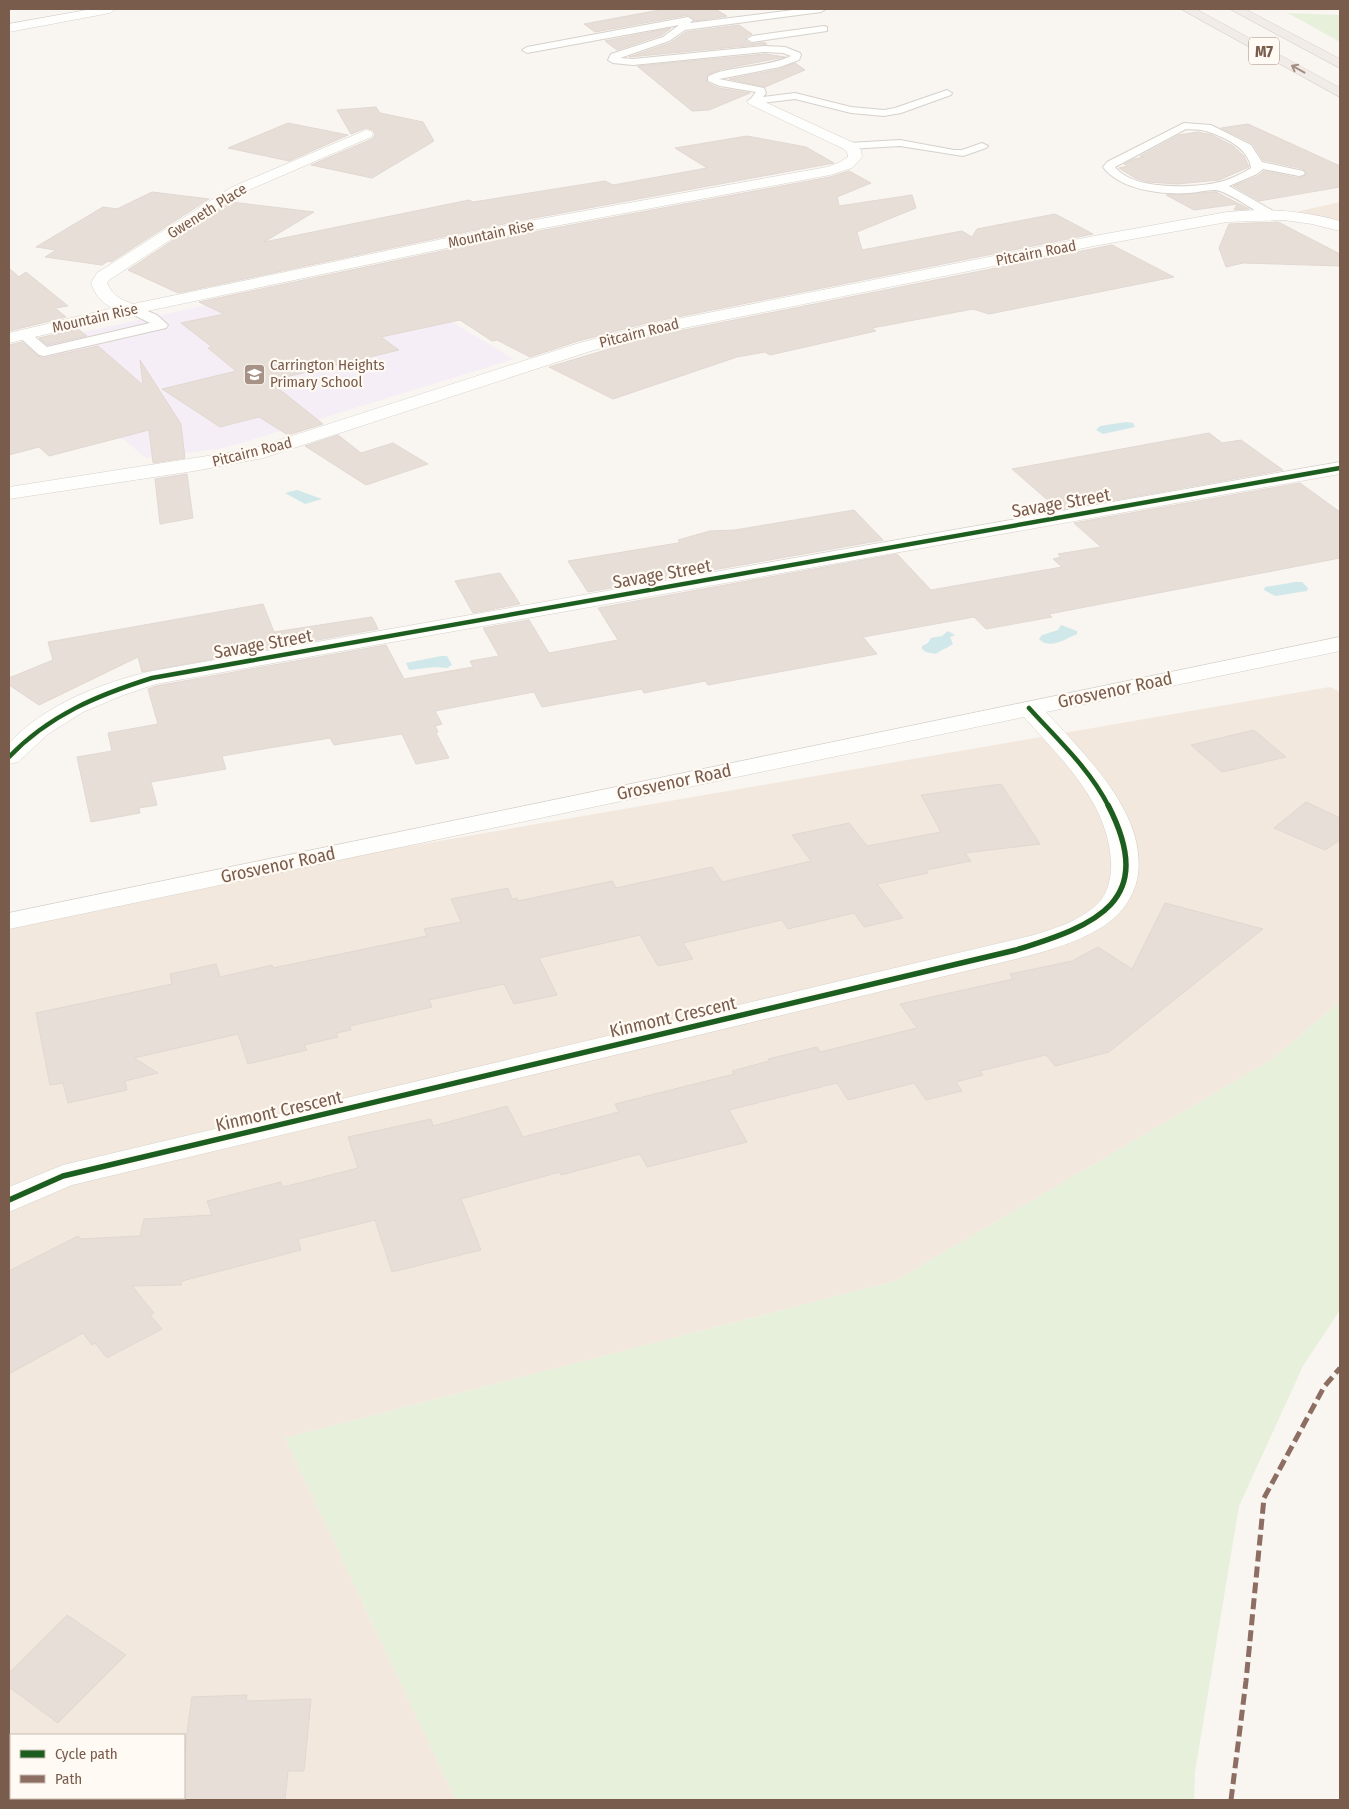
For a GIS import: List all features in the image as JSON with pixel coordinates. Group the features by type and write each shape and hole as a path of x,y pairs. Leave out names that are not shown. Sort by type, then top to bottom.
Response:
{"highway":[{"name":"M7","path":"1187,9 1340,93"},
{"name":"M7","path":"1242,12 1340,64"}],"street":[{"path":"9,28 110,9"},
{"path":"754,102 849,146"},
{"name":"Gweneth Place","path":"133,309 122,306 103,294 99,283 103,278 237,190 366,134"},
{"name":"Mountain Rise","path":"16,336 133,309 523,227 830,171 852,162 855,153 849,146"},
{"name":"Pitcairn Road","path":"9,493 70,482 211,464 256,454 585,347 646,330 1103,240 1227,218 1275,215 1325,221 1340,226"},
{"name":"Savage Street","path":"9,757 22,741 60,715 106,693 152,678 1340,468"},
{"name":"Grosvenor Road","path":"9,921 1340,644"},
{"name":"Kinmont Crescent","path":"9,1200 63,1176 1016,950 1069,933 1093,920 1110,907 1124,884 1126,854 1117,821 1099,790 1029,708"}],"lane":[{"path":"528,50 686,23 754,9"},
{"path":"754,102 761,93 760,90 720,82 712,79 713,77 786,63 795,58 796,54 785,50 765,49 632,62 613,60 615,56 626,51 664,41 674,36 686,23 821,9"},
{"path":"738,40 824,29"},
{"path":"664,41 681,42"},
{"path":"754,102 794,96 851,110 884,113 897,111 947,93"},
{"path":"1184,126 1207,127 1241,143 1252,152 1257,164 1257,169 1253,172 1220,186 1188,190 1167,189 1125,180 1118,177 1109,166 1184,126"},
{"path":"849,146 900,143 954,153 963,153 982,146"},
{"path":"1257,164 1299,173"},
{"path":"1220,186 1275,215"},
{"path":"16,336 44,352 161,325 152,318 133,309"}],"shaded area":[{"path":"1340,202 1340,224 1296,212"},
{"name":"Carrington Heights Primary School","path":"384,266 457,325 514,359 245,442 218,449 146,458 11,348"},
{"path":"1330,687 1340,692 1340,1001 1273,1059 895,1281 285,1438 456,1800 9,1800 9,925 161,889"}],"green space":[{"path":"1288,13 1340,15 1340,42"},
{"path":"1340,1001 1340,1310 1303,1366 1239,1506 1195,1772 1194,1800 456,1800 285,1438 895,1281 1273,1059"}],"water":[{"path":"1126,422 1133,423 1135,427 1103,434 1096,430 1100,426"},
{"path":"297,490 322,499 305,504 285,493"},
{"path":"1302,582 1308,588 1307,591 1275,596 1264,590 1265,587"},
{"path":"1061,625 1077,631 1077,634 1053,644 1048,644 1039,639 1042,635 1058,630"},
{"path":"948,631 955,635 950,637 953,644 936,654 922,649 922,646 928,643 931,638 942,636"},
{"path":"447,656 452,665 447,668 435,667 409,670 406,663"}],"building":[{"path":"665,9 715,9 727,16 695,21 688,15 595,32 584,24"},
{"path":"739,25 752,34 746,37 746,41 752,44 764,42 767,44 629,57 670,43 686,32"},
{"path":"671,28 662,35 617,50 605,41"},
{"path":"765,54 785,57 722,69 707,75 707,83 719,88 750,93 709,110 692,111 637,66"},
{"path":"795,63 805,70 765,87 729,79 780,69"},
{"path":"376,107 380,113 423,122 434,141 372,178 311,165 372,139 375,135 373,130 366,128 351,134 337,110"},
{"path":"288,123 348,135 289,161 228,148"},
{"path":"1248,124 1340,166 1340,187 1259,201 1233,186 1258,176 1264,171 1299,178 1307,173 1303,169 1263,160 1252,143 1221,128"},
{"path":"1198,132 1212,135 1233,146 1244,156 1249,167 1219,180 1177,184 1148,182 1135,178 1119,168 1128,166 1124,164 1144,157 1140,156 1179,135"},
{"path":"747,136 806,147 834,163 523,220 178,293 128,270 231,202 314,212 264,242 469,200 473,202 605,181 613,185 707,168 675,148"},
{"path":"849,171 871,183 837,197 839,206 912,195 916,208 857,232 862,250 962,231 972,237 977,229 1055,214 1093,234 647,323 578,341 530,357 497,340 492,341 460,320 381,337 399,350 269,381 323,424 288,435 259,417 220,427 162,389 236,371 208,348 212,347 181,323 224,314 199,302 523,234 830,177"},
{"path":"152,192 209,199 111,262 108,261 102,265 45,257 56,250 36,247 103,207 117,209"},
{"path":"1216,192 1249,209 1234,210 1237,204 1194,210 1166,195"},
{"path":"1278,222 1340,254 1340,266 1243,263 1226,267 1219,248 1229,224"},
{"path":"1112,245 1174,277 989,314 973,309 872,328 876,331 770,355 765,352 737,357 613,399 549,367 649,337"},
{"path":"9,268 19,277 26,272 68,306 55,308 66,317 9,331"},
{"path":"78,329 87,336 47,345 39,338"},
{"path":"22,342 38,356 44,358 98,346 143,385 140,360 181,424 185,458 153,463 149,430 49,456 39,447 9,455 9,345"},
{"path":"1209,433 1222,443 1241,440 1283,470 1059,510 1012,469"},
{"path":"338,435 361,453 393,443 428,464 366,485 305,446"},
{"path":"187,474 193,518 160,524 155,479"},
{"path":"1300,483 1340,512 1340,558 1049,614 1052,617 986,629 974,617 863,637 877,654 708,685 705,681 644,693 642,689 542,707 534,692 435,711 442,724 435,726 438,732 436,733 449,758 416,764 402,734 334,745 330,738 222,756 226,769 151,782 157,805 139,808 140,813 91,822 77,757 112,751 108,733 158,724 148,689 156,686 386,645 404,679 473,667 470,661 499,656 483,628 529,620 549,653 618,640 598,608 897,554 931,590 1062,567 1053,559 1061,557 1058,554 1101,547 1074,523"},
{"path":"854,510 883,540 588,592 568,561 678,543 680,542 678,540 710,531 735,530"},
{"path":"500,573 520,604 473,613 455,581"},
{"path":"263,604 274,632 372,617 378,629 142,672 138,657 39,705 9,685 9,678 53,660 48,642"},
{"path":"1254,730 1286,757 1222,772 1191,745"},
{"path":"1001,784 1040,844 965,853 971,861 926,870 928,873 877,884 903,918 864,927 854,913 788,929 782,920 683,943 693,959 658,966 640,935 539,958 557,995 514,1004 504,984 429,1000 432,1007 350,1026 351,1030 336,1033 338,1037 304,1045 307,1050 248,1064 238,1034 134,1058 158,1073 125,1081 127,1090 68,1103 63,1083 50,1085 36,1013 172,984 170,974 216,964 220,977 272,965 273,968 427,936 424,929 461,922 451,899 508,888 512,899 517,898 518,901 612,881 616,888 712,867 722,882 811,861 792,835 849,823 867,846 941,832 921,795"},
{"path":"1306,802 1340,818 1340,840 1325,850 1274,828"},
{"path":"1165,903 1263,929 1109,1052 1055,1066 1046,1055 980,1071 983,1075 956,1082 962,1091 926,1100 914,1083 848,1100 837,1083 729,1110 747,1142 647,1167 640,1154 561,1175 560,1172 461,1199 481,1250 392,1272 375,1220 298,1239 301,1250 182,1281 181,1285 132,1286 154,1313 150,1315 162,1329 107,1358 95,1343 92,1345 83,1333 9,1374 9,1271 78,1236 81,1239 140,1236 144,1219 212,1215 207,1201 281,1182 283,1187 358,1168 348,1137 431,1119 433,1126 507,1106 523,1137 619,1112 615,1104 734,1074 732,1071 769,1061 768,1059 817,1047 820,1052 917,1028 900,1004 1013,979 1010,974 1072,961 1098,947 1132,969"},
{"path":"67,1615 126,1655 58,1723 9,1687 9,1673"},
{"path":"247,1695 246,1701 311,1699 304,1771 288,1771 285,1800 184,1800 185,1747 192,1697"}],"marked path":[{"path":"1231,1800 1246,1681 1264,1498 1324,1387 1340,1368"}],"cycle path":[{"path":"9,757 39,729 74,707 152,678 1340,468"},
{"path":"9,1200 63,1176 1016,950 1053,939 1077,929 1099,916 1116,899 1121,889 1125,866 1123,843 1106,801 1092,780 1029,708"}],"place":[{"name":"Carrington Heights Primary School","path":"254,374"}]}
